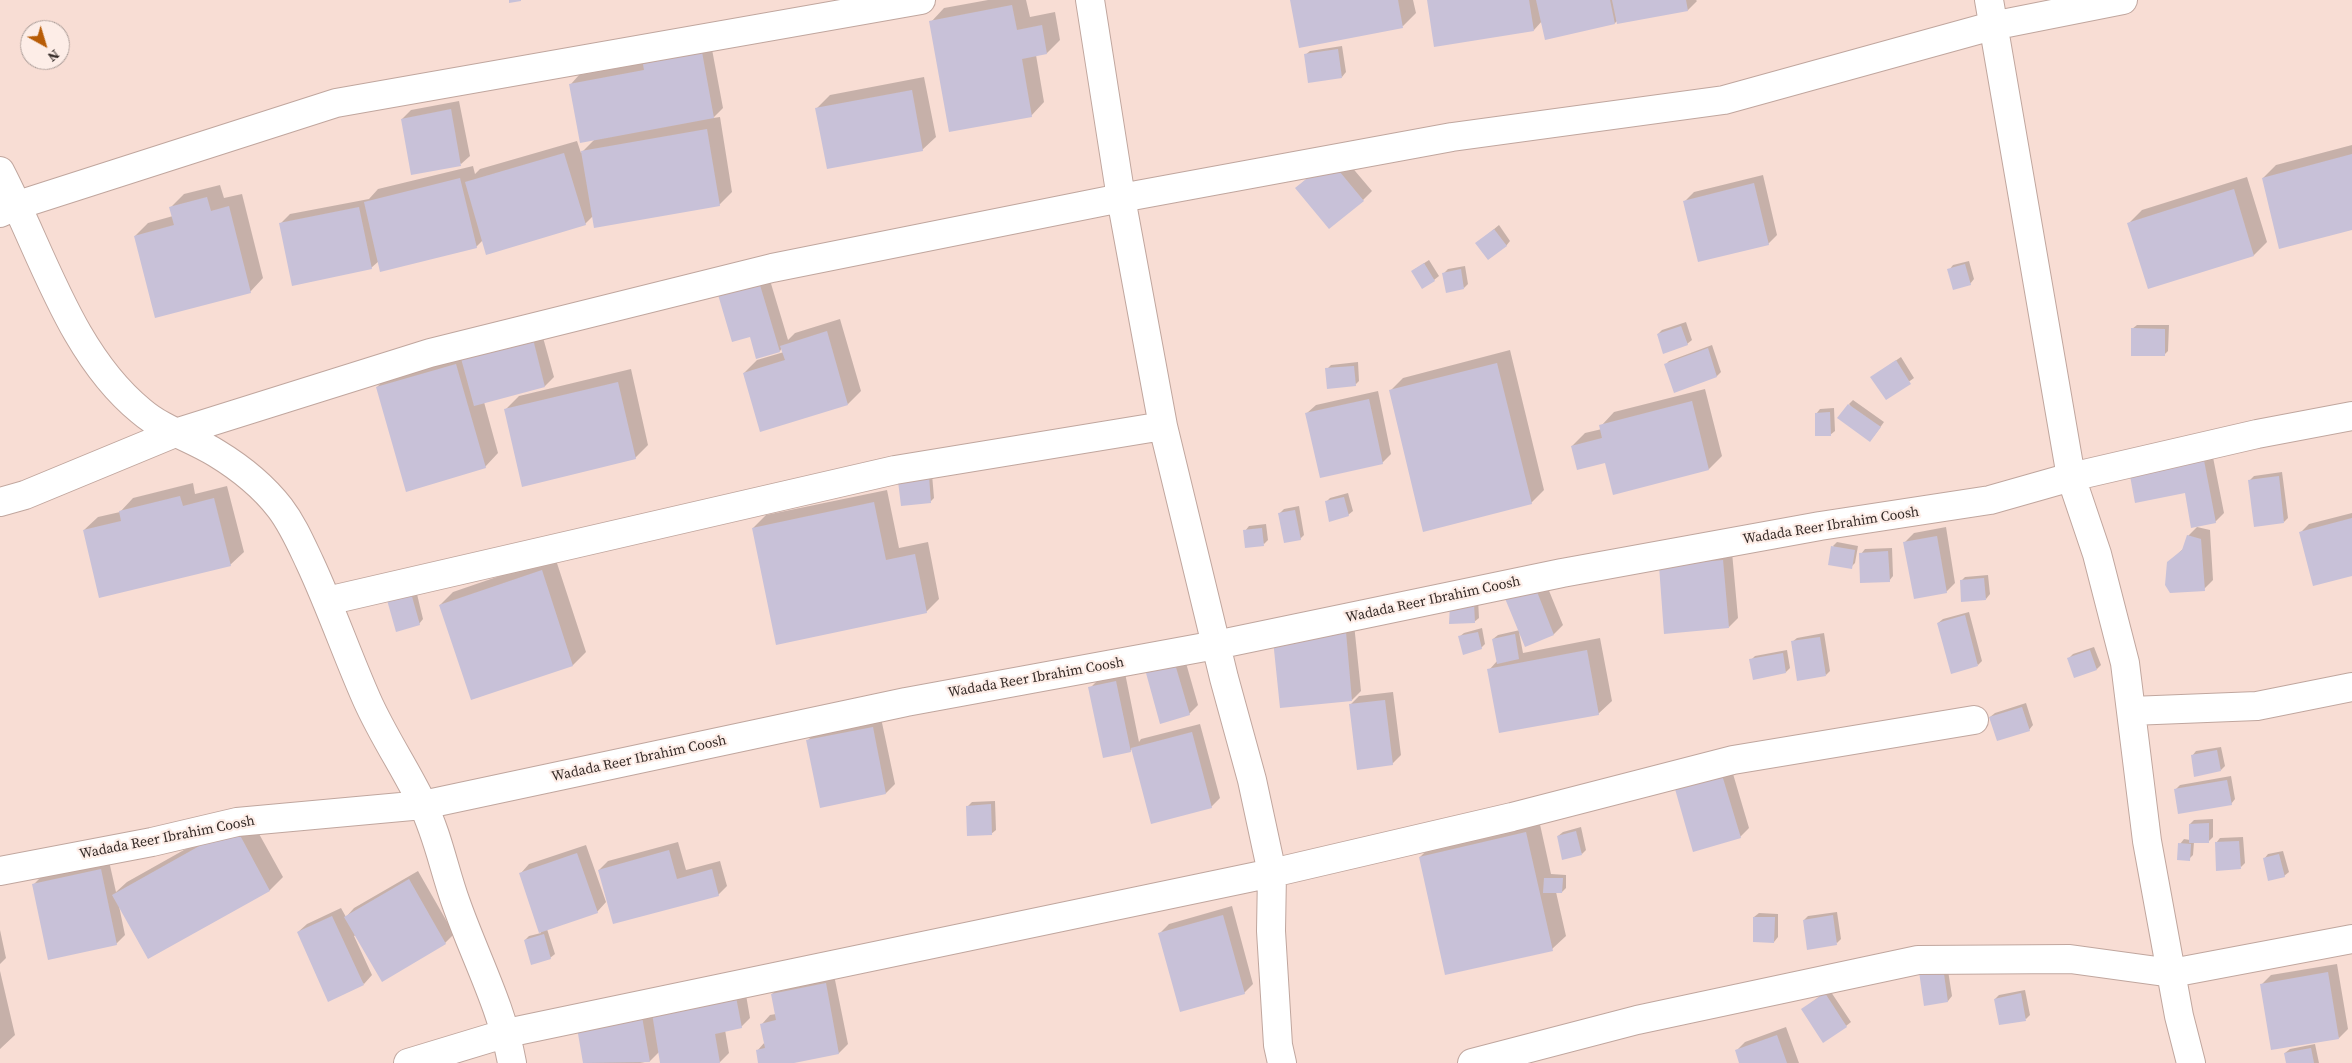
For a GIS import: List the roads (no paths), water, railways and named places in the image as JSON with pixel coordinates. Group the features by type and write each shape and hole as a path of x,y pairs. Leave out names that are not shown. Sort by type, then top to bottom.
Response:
{"street":[{"path":"9,209 336,103 921,0"},
{"path":"1090,0 1122,198 1163,426 1216,645 1252,780 1272,873 1272,939 1278,1045 1282,1063"},
{"path":"0,502 25,495 175,433 440,350 772,268 1122,198 1452,137 1724,100 1990,13 2123,0"},
{"path":"1990,13 2071,477 2097,554 2125,663 2147,841 2179,1016 2191,1063"},
{"path":"0,171 9,209 70,320 96,361 118,389 143,413 175,433 216,453 255,482 279,507 294,529 328,601 368,701 423,805 436,837 456,903 507,1034 512,1063"},
{"name":"Wadada Reer Ibrahim Coosh","path":"0,872 152,842 237,822 423,805 906,702 1216,645 1562,573 1820,526 1990,500 2071,477 2257,434 2352,416"},
{"path":"328,601 895,470 1163,426"},
{"path":"2131,710 2257,706 2352,687"},
{"path":"408,1063 507,1034 1272,873 1512,817 1733,760 1974,720"},
{"path":"1472,1063 1637,1020 1918,960 2070,959 2172,973 2352,940"}]}
